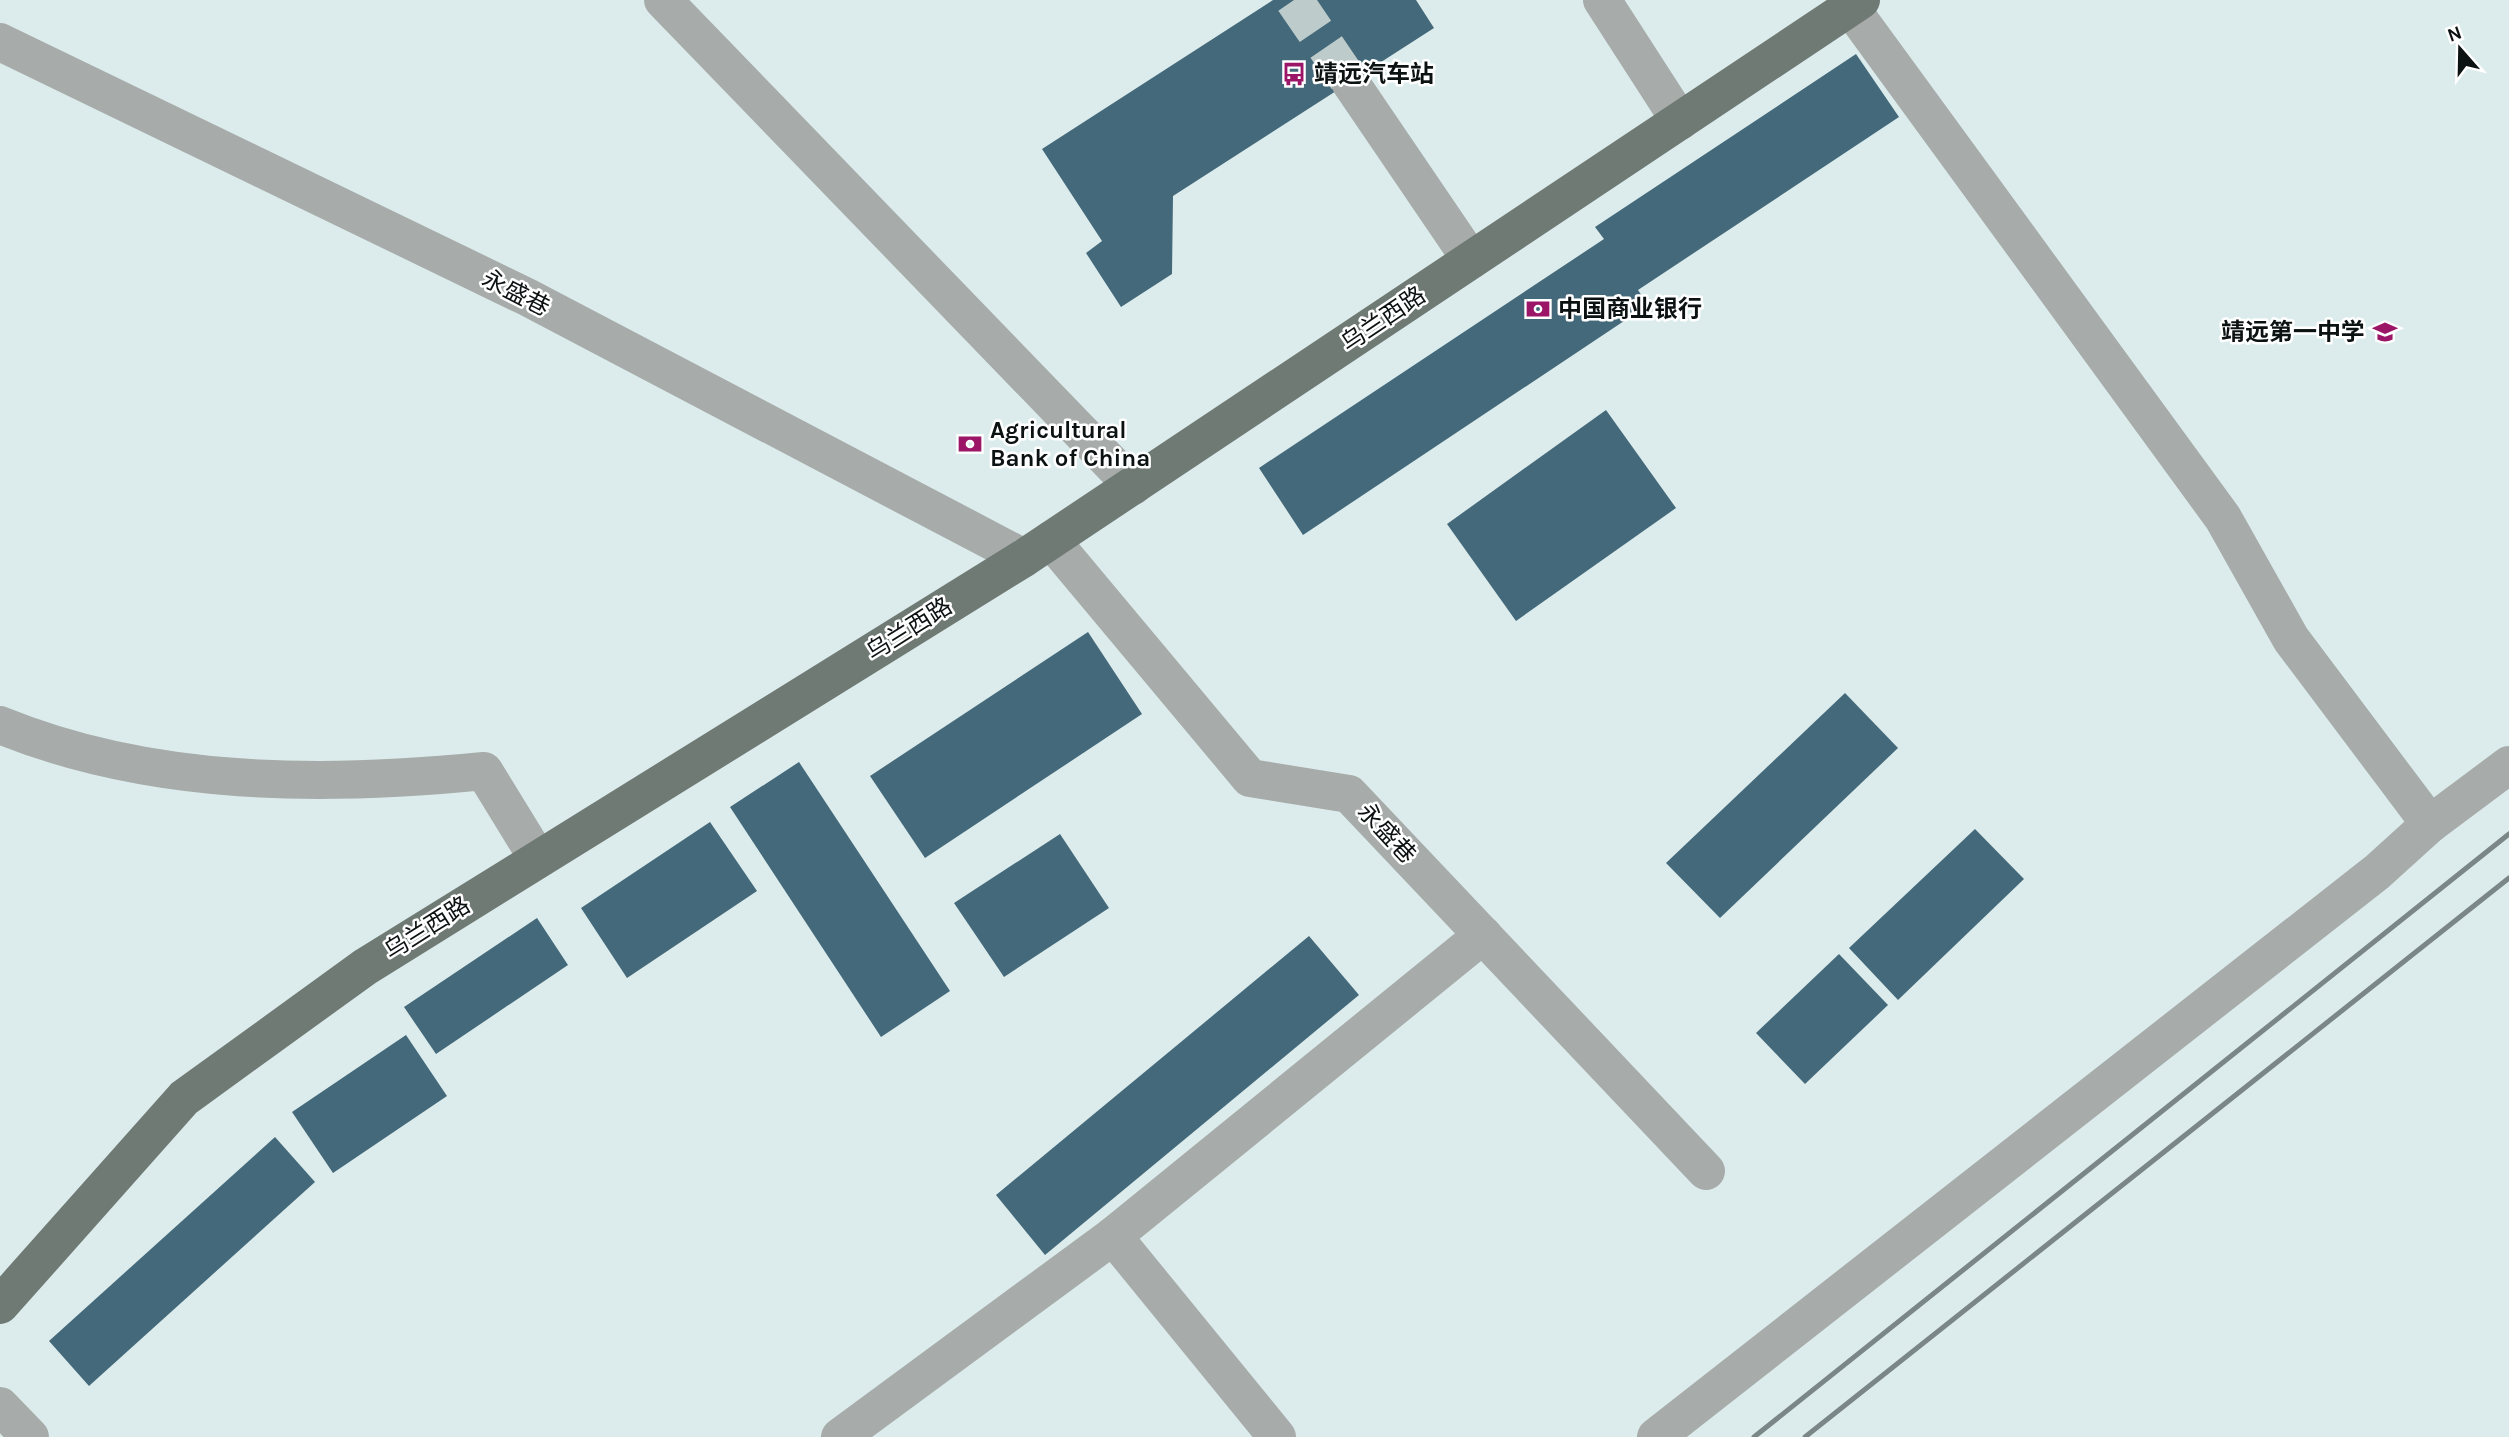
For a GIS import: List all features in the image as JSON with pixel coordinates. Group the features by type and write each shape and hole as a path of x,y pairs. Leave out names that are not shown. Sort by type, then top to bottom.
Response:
{"main road":[{"name":"乌兰西路","path":"0,1305 184,1098 365,967 1038,549 1855,4"}],"street":[{"path":"663,0 1133,486"},
{"path":"1602,0 1680,121"},
{"path":"1855,4 2222,518 2291,639 2430,824"},
{"name":"永盛巷","path":"0,42 527,297 1038,549 1250,778 1349,794 1706,1171"},
{"path":"1350,82 1471,260"},
{"path":"0,725 45,743 119,760 232,775 346,780 484,771 538,859"},
{"path":"1656,1437 2377,872 2430,824 2509,765"},
{"path":"853,1433 1113,1236 1483,935"},
{"path":"1113,1236 1277,1437"},
{"path":"0,1406 30,1437"}],"building":[{"path":"1273,0 1416,0 1434,28 1173,196 1172,274 1121,307 1086,253 1102,241 1042,149"},
{"path":"1856,54 1899,117 1638,290 1648,305 1303,535 1259,468 1604,239 1595,227"},
{"path":"1606,410 1676,508 1516,621 1447,524"},
{"path":"1088,632 1142,714 925,858 870,776"},
{"path":"1845,693 1898,748 1720,918 1666,863"},
{"path":"799,762 950,991 881,1037 730,807"},
{"path":"710,822 757,891 627,978 581,908"},
{"path":"1975,829 2024,879 1898,1000 1849,948"},
{"path":"1060,834 1109,908 1004,977 954,903"},
{"path":"537,918 568,965 436,1054 404,1007"},
{"path":"1309,936 1359,995 1045,1255 996,1195"},
{"path":"1839,954 1888,1005 1805,1084 1756,1033"},
{"path":"406,1035 447,1096 333,1173 292,1112"},
{"path":"275,1137 315,1182 89,1386 49,1341"}],"tunnel":[{"path":"1294,0 1350,82"}],"railway":[{"path":"1754,1437 2509,834"},
{"path":"1805,1437 2509,878"}],"place":[{"name":"靖远汽车站","path":"1294,74"},
{"name":"中国商业银行","path":"1538,309"},
{"name":"靖远第一中学","path":"2385,332"},
{"name":"Agricultural Bank of China","path":"970,444"}]}
